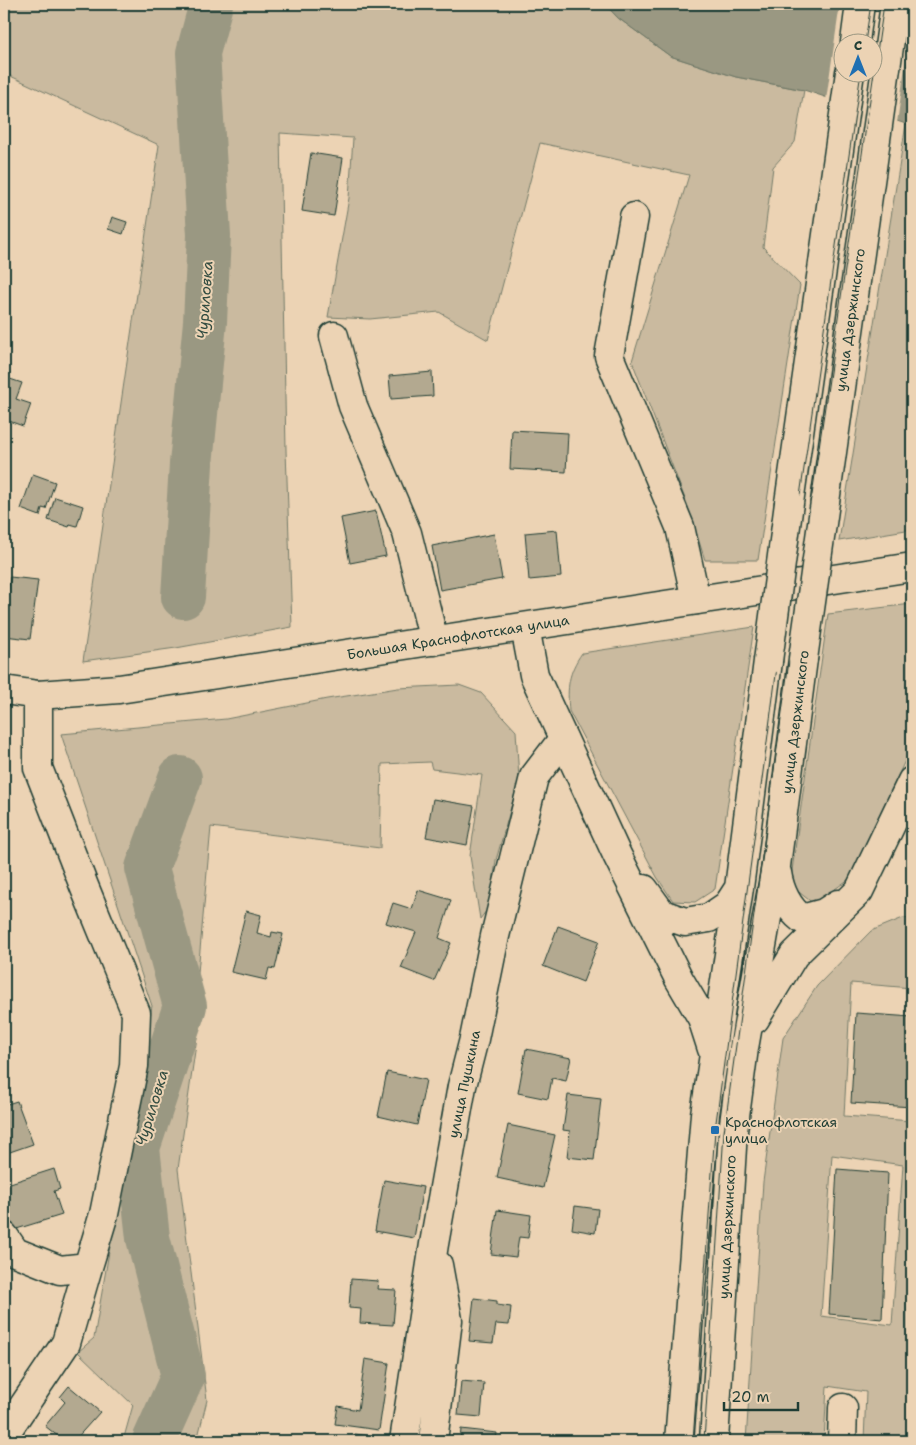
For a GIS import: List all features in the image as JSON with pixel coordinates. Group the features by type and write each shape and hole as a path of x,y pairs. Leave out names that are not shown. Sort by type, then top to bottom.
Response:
{"main road":[{"path":"856,32 860,4"},
{"name":"улица Дзержинского","path":"714,1441 733,1131 744,1048 776,866 855,282 895,4"},
{"name":"улица Дзержинского","path":"679,1441 705,1114 739,888 789,503 849,82"},
{"path":"634,217 610,356 680,527 696,600"},
{"path":"334,336 353,406 407,533 434,641"},
{"name":"Большая Краснофлотская улица","path":"4,690 38,694 119,689 912,567"},
{"path":"526,626 534,675 617,854 679,979 702,1018 713,1052"},
{"path":"4,1435 66,1343 104,1214 134,1066 136,1013 38,768 38,694"},
{"name":"улица Пушкина","path":"404,1441 434,1244 462,1086 474,1039 495,936 534,777 563,739"},
{"path":"744,1048 756,1016 794,955 858,891 912,781"},
{"path":"617,854 662,914 685,922 709,918 728,905 739,888"},
{"path":"776,866 779,888 791,911 802,919 824,913 858,891"},
{"path":"4,1236 15,1252 60,1270 88,1267"},
{"path":"433,1441 448,1320 434,1244"},
{"path":"842,1441 843,1408"}],"shaded area":[{"path":"4,4 605,4 618,18 670,56 736,77 804,90 795,142 773,167 763,247 800,285 758,560 705,560 687,504 632,361 689,175 540,143 488,340 439,312 370,319 328,317 349,198 353,138 280,133 286,450 292,627 176,648 83,661 159,145 4,73"},
{"path":"605,4 912,4 912,126 804,90 736,77 670,56 618,18"},
{"path":"906,124 912,126 912,529 839,541"},
{"path":"912,604 912,746 849,879 814,904 790,885 828,614"},
{"path":"754,627 715,889 695,902 673,901 657,877 569,711 568,695 571,674 582,653"},
{"path":"459,685 481,693 516,731 519,779 496,860 490,906 480,919 470,856 482,775 432,769 430,762 382,764 380,848 211,827 196,995 199,1023 178,1169 207,1400 197,1441 123,1441 133,1405 78,1352 94,1338 152,1006 61,734 226,719 327,699 398,688"},
{"path":"903,918 912,919 912,988 851,983 844,1116 912,1121 912,1441 864,1441 866,1392 827,1386 824,1441 746,1441 763,1182 783,1038 817,986 871,931","holes":["832,1155 903,1165 892,1325 821,1316"]}],"pier":[{"path":"840,4 912,4 912,17 897,123 826,100 834,45 834,82 884,82 884,32 836,32"}],"building":[{"path":"311,153 343,158 334,216 302,211"},
{"path":"112,217 127,222 123,234 108,229"},
{"path":"432,372 433,396 391,399 389,376"},
{"path":"4,377 22,383 16,399 31,404 23,426 9,421 4,436"},
{"path":"512,430 568,433 566,472 510,469"},
{"path":"33,474 55,482 46,509 42,508 40,516 21,509"},
{"path":"55,497 83,506 77,526 70,524 69,527 48,520"},
{"path":"376,511 386,556 350,563 341,518"},
{"path":"557,530 561,577 529,580 525,533"},
{"path":"494,534 502,579 440,590 432,546"},
{"path":"10,577 38,580 30,639 4,636"},
{"path":"4,737 9,737 4,776"},
{"path":"433,799 474,806 467,845 426,837"},
{"path":"418,890 451,900 439,938 451,943 434,981 401,968 416,932 386,923 393,903 412,909"},
{"path":"246,911 261,915 257,933 271,937 272,932 283,934 275,969 269,968 266,980 231,972"},
{"path":"558,926 599,941 583,982 543,966"},
{"path":"856,1013 912,1017 912,1107 851,1103"},
{"path":"526,1049 571,1058 566,1081 552,1078 548,1099 518,1093"},
{"path":"387,1072 426,1080 417,1125 378,1116"},
{"path":"568,1095 601,1099 594,1160 567,1157 570,1131 563,1130"},
{"path":"17,1101 33,1144 4,1154 4,1105"},
{"path":"508,1125 555,1135 543,1188 497,1178"},
{"path":"54,1169 60,1189 54,1191 62,1215 10,1231 4,1210 4,1185"},
{"path":"837,1169 888,1173 882,1319 829,1314"},
{"path":"384,1180 423,1187 414,1238 375,1231"},
{"path":"575,1206 598,1209 595,1233 572,1229"},
{"path":"497,1210 531,1215 528,1238 519,1237 516,1257 491,1254"},
{"path":"351,1279 378,1281 377,1289 396,1290 393,1325 360,1323 361,1309 349,1308"},
{"path":"4,1286 7,1290 8,1298 4,1306"},
{"path":"474,1298 497,1301 497,1305 511,1307 509,1325 496,1324 493,1343 469,1341"},
{"path":"365,1359 389,1363 379,1430 335,1424 338,1406 358,1410"},
{"path":"461,1381 484,1383 481,1417 458,1415"},
{"path":"69,1386 100,1412 74,1441 64,1441 45,1426 65,1402 60,1397"},
{"path":"461,1429 497,1433 496,1441 460,1441"},
{"path":"355,1434 377,1437 376,1441 354,1441"}],"waterway":[{"name":"Чуриловка","path":"183,597 191,464 205,322 209,235 198,53 211,4"},
{"name":"Чуриловка","path":"154,1441 183,1376 148,1238 138,1148 185,1006 147,868 180,778"}],"tram line":[{"path":"867,32 871,4"},
{"path":"704,1441 724,1132 811,502 884,4"},
{"path":"693,1441 715,1130 799,503 860,82"}],"place":[{"name":"Краснофлотская улица","path":"715,1130"}]}
